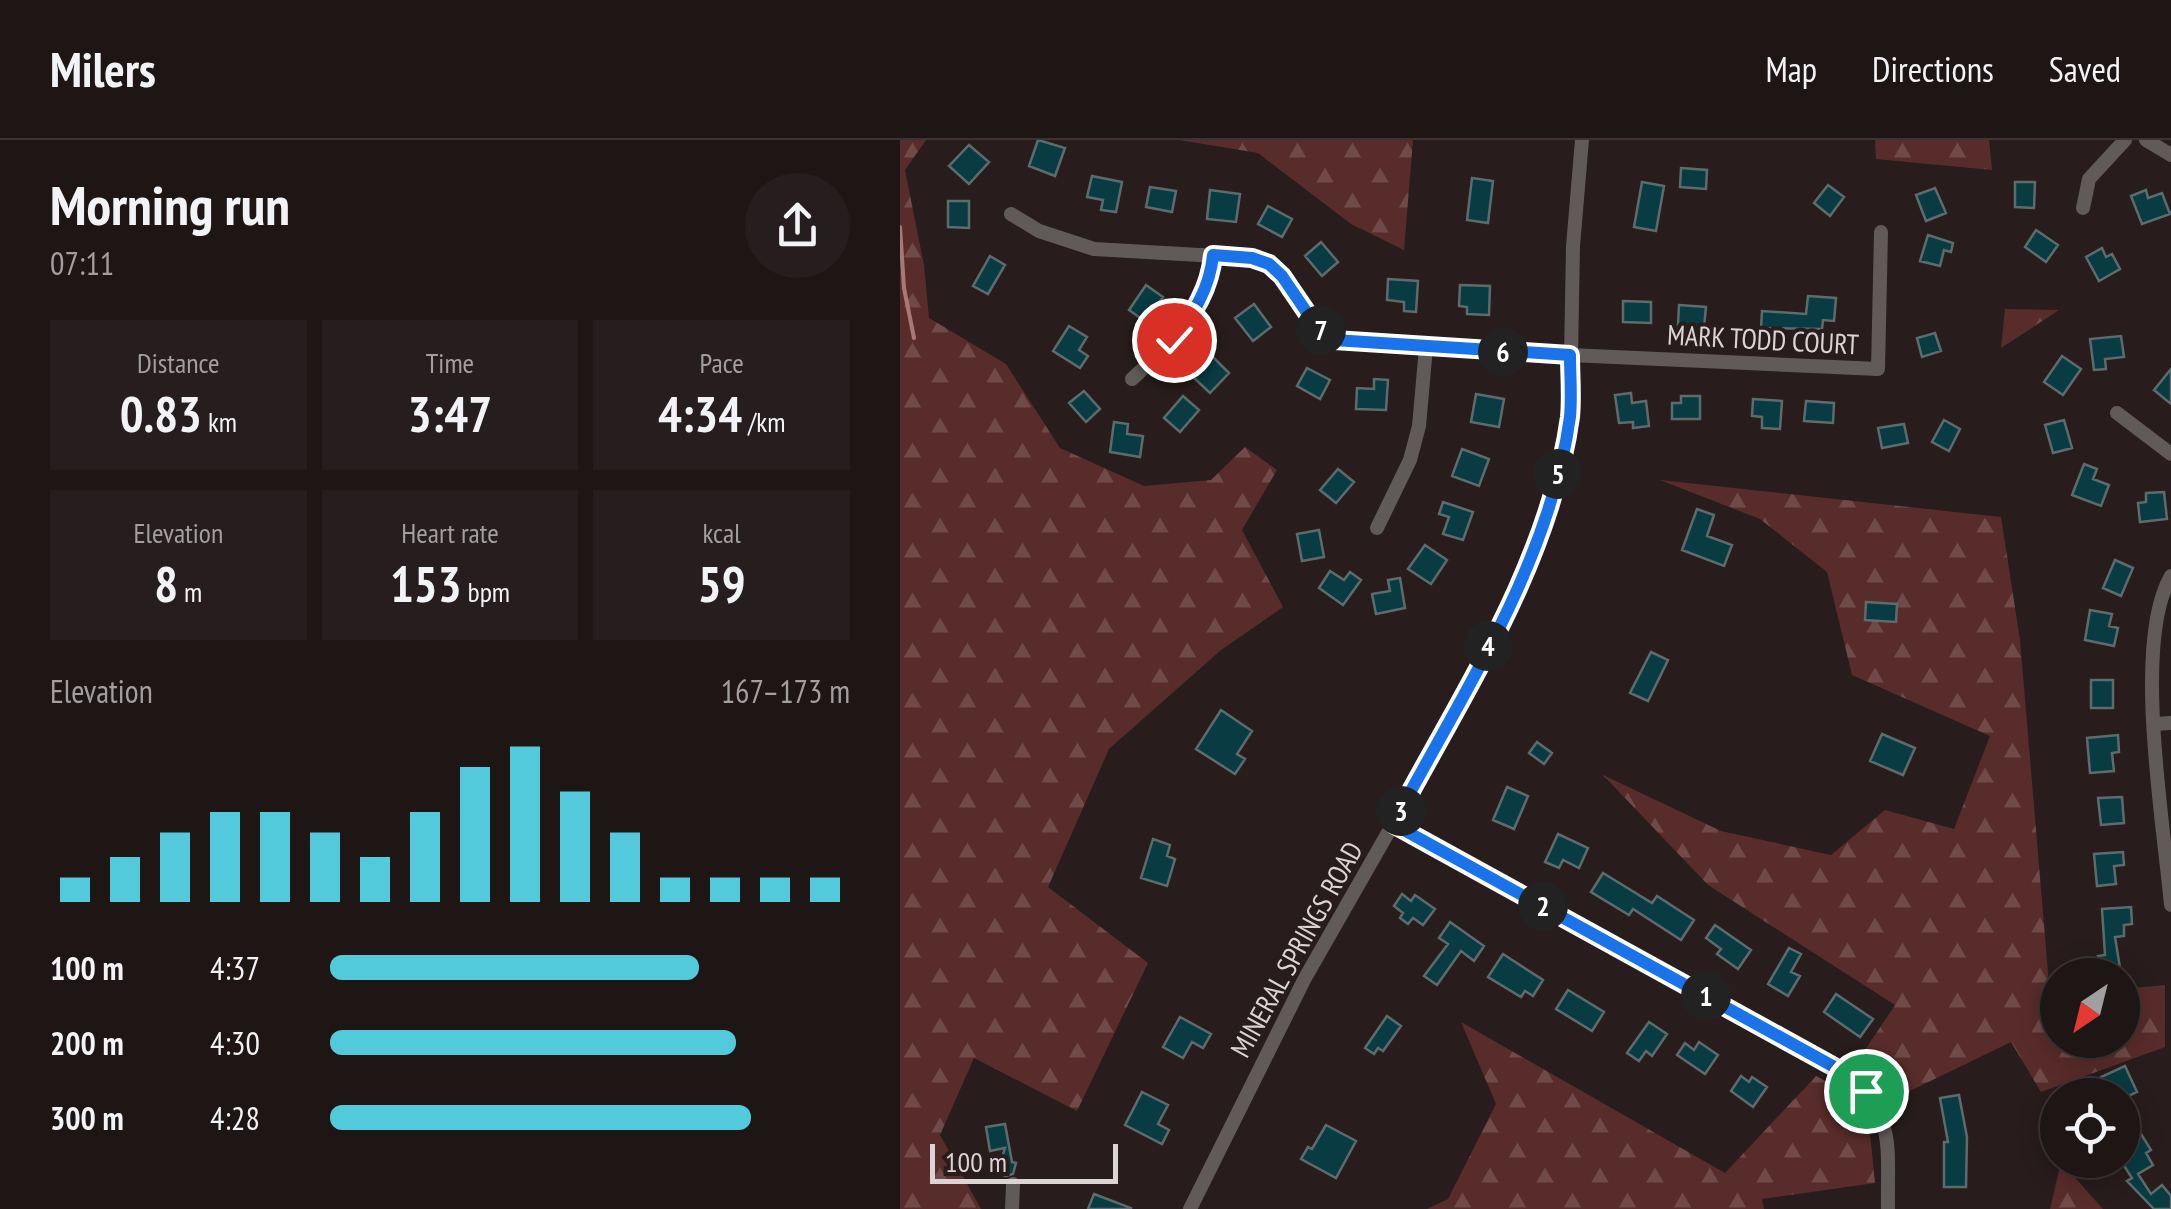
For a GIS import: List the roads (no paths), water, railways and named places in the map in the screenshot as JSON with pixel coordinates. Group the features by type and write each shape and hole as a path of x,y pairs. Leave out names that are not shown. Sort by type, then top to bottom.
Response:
{"street":[{"name":"MINERAL SPRINGS ROAD","path":"1190,1209 1305,978 1393,824 1520,586 1543,526 1570,414 1573,246 1582,140"},
{"path":"2084,208 2089,179 2126,140"},
{"path":"2146,140 2171,155"},
{"path":"1011,214 1039,231 1094,249 1252,258 1269,264 1282,276 1316,326 1334,340 1570,355"},
{"name":"MARK TODD COURT","path":"1570,355 1878,369 1881,232"},
{"path":"1132,379 1174,340 1200,304 1212,272 1213,255"},
{"path":"1378,528 1410,460 1419,426 1426,347"},
{"path":"2117,413 2171,454"},
{"path":"2171,576 2164,587 2152,640 2154,724 2171,904"},
{"path":"2154,724 2171,723"},
{"path":"1393,824 1838,1069 1866,1091 1887,1126 1888,1209"},
{"path":"1012,1184 1012,1209"}],"waterway":[{"path":"900,227 904,288 914,338"}]}
